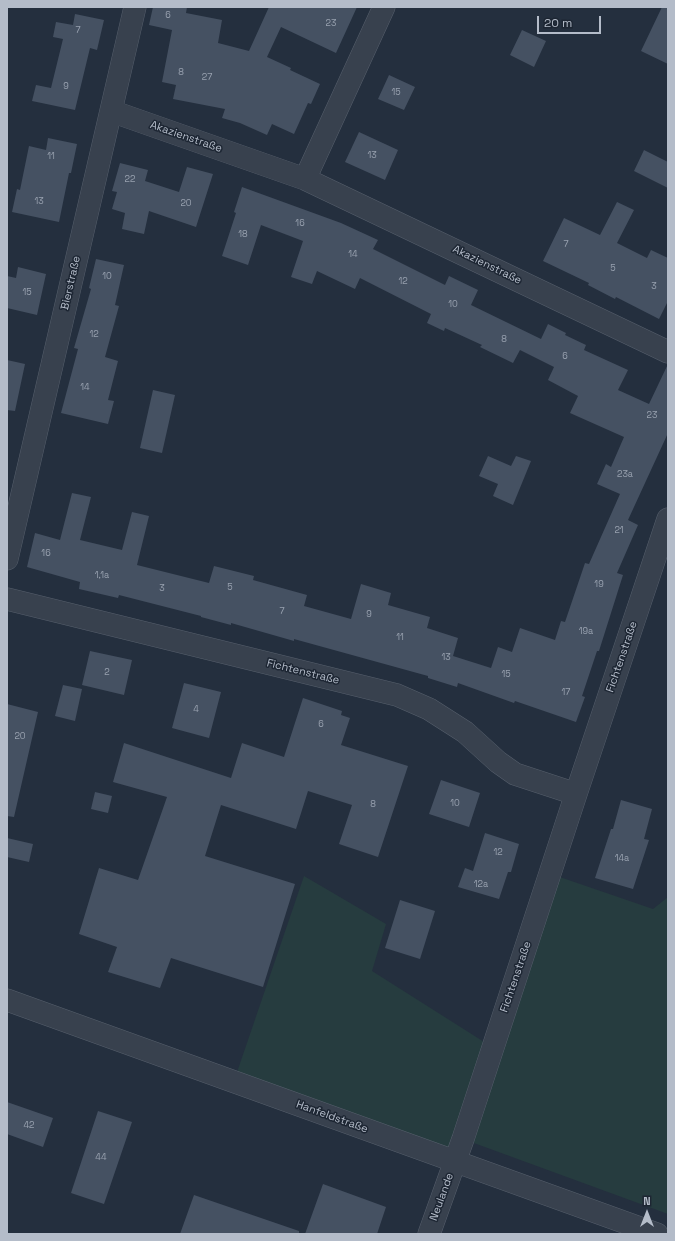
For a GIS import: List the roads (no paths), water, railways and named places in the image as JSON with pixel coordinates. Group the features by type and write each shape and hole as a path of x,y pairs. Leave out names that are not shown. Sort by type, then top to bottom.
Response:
{"street":[{"name":"Bierstraße","path":"7,559 135,7"},
{"path":"305,179 384,7"},
{"name":"Akazienstraße","path":"111,111 305,179 668,352"},
{"name":"Fichtenstraße","path":"455,1161 668,519"},
{"name":"Fichtenstraße","path":"7,599 397,695 429,709 465,732 498,762 515,774 576,794"},
{"name":"Hanfeldstraße","path":"7,1000 657,1234"},
{"name":"Neulande","path":"429,1234 455,1161"}]}
